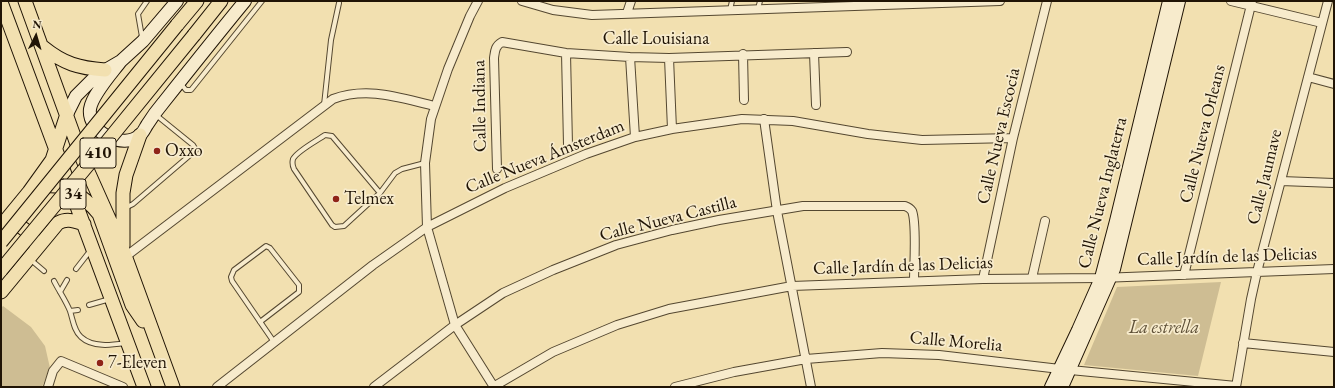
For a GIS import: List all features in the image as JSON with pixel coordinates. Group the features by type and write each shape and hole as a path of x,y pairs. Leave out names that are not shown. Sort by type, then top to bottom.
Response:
{"main road":[{"name":"34","path":"25,1 82,158 124,253 156,341 169,383"},
{"name":"410","path":"1,242 197,1"},
{"name":"410","path":"1,270 221,1"},
{"name":"34","path":"1,2 144,387"},
{"path":"42,46 56,58 71,64 90,69 105,70"},
{"path":"38,248 32,237 23,228 3,223 29,192 52,160 67,114"},
{"path":"124,253 123,193 126,175 140,136"},
{"path":"29,192 39,187 61,186 89,202 99,214 132,305 156,341"},
{"path":"1,292 58,223 64,220 70,220 84,224"}],"street":[{"path":"177,1 143,41 121,61 95,96 90,110 90,119 105,137 116,140 127,140 140,136 155,113 179,82 245,1"},
{"path":"478,1 470,16 448,69 431,119 425,163 427,227 455,325 494,387"},
{"path":"522,1 553,10 570,13 592,14 730,10 759,5 1000,1"},
{"path":"627,13 631,1"},
{"name":"Calle Nueva Escocia","path":"983,279 1013,138 1047,1"},
{"name":"Calle Nueva Inglaterra","path":"1106,278 1119,207 1169,1"},
{"name":"Calle Nueva Inglaterra","path":"1051,387 1065,369 1106,278 1179,1"},
{"path":"1231,1 1251,3 1322,23"},
{"name":"Calle Jaumave","path":"1236,386 1257,272 1328,1"},
{"name":"Calle Nueva Orleans","path":"1184,275 1251,3"},
{"name":"Calle Louisiana","path":"500,44 507,42 566,53 669,58 742,54 847,52"},
{"name":"Calle Indiana","path":"496,169 494,58 495,50 500,44"},
{"path":"566,53 568,145"},
{"path":"814,53 816,105"},
{"path":"742,54 744,100"},
{"path":"630,57 635,137"},
{"path":"669,58 672,129"},
{"path":"67,114 76,96 97,75 121,61"},
{"path":"1308,77 1334,84"},
{"path":"124,253 333,99 344,94 356,92 375,93 435,106"},
{"name":"Calle Nueva Ámsterdam","path":"217,387 373,265 427,227 505,188 586,154 635,137 672,129 742,119 764,119 793,121 868,134 922,140 1013,138"},
{"path":"764,119 777,211 811,387"},
{"path":"1281,182 1334,183"},
{"name":"Calle Nueva Castilla","path":"374,387 455,325 503,293 553,270 616,246 672,230 719,220 803,206 894,205 909,207 912,211 914,221 914,281"},
{"path":"1032,278 1045,221"},
{"name":"Calle Jardín de las Delicias","path":"494,387 553,352 617,325 669,309 792,286 983,279 1106,278 1334,268"},
{"path":"1243,343 1334,352"},
{"name":"Calle Morelia","path":"675,387 734,372 806,359 882,353 910,353 983,359 1065,369 1236,386"},
{"path":"48,387 52,371 61,361 123,387"},
{"name":"Calle Nueva Inglaterra","path":"1062,387 1065,369"}],"lane":[{"path":"143,41 138,14 147,1"},
{"path":"179,82 186,90 191,90 262,1"},
{"path":"730,10 732,1"},
{"path":"324,106 331,40 339,3"},
{"path":"123,209 133,204 196,150 193,145 155,113"},
{"path":"380,193 330,135 326,135 294,157 294,169 335,227 344,226 380,193 395,173 402,169 425,163"},
{"path":"260,322 299,292 300,289 290,272 270,248 266,246 234,270 231,277 232,280 260,322 274,342"},
{"path":"76,269 93,248"},
{"path":"29,259 44,271"},
{"path":"60,292 67,280"},
{"path":"54,281 70,311 74,326 80,337 95,344 105,346 128,343"},
{"path":"89,305 112,299"},
{"path":"70,311 78,310"}],"green space":[{"name":"La estrella","path":"1221,282 1198,376 1084,365 1117,287"},
{"path":"3,306 31,327 45,346 50,368 42,387 1,387 1,308"}],"place":[{"name":"Oxxo","path":"157,151"},
{"name":"Telmex","path":"336,199"},
{"name":"7-Eleven","path":"100,363"}]}
